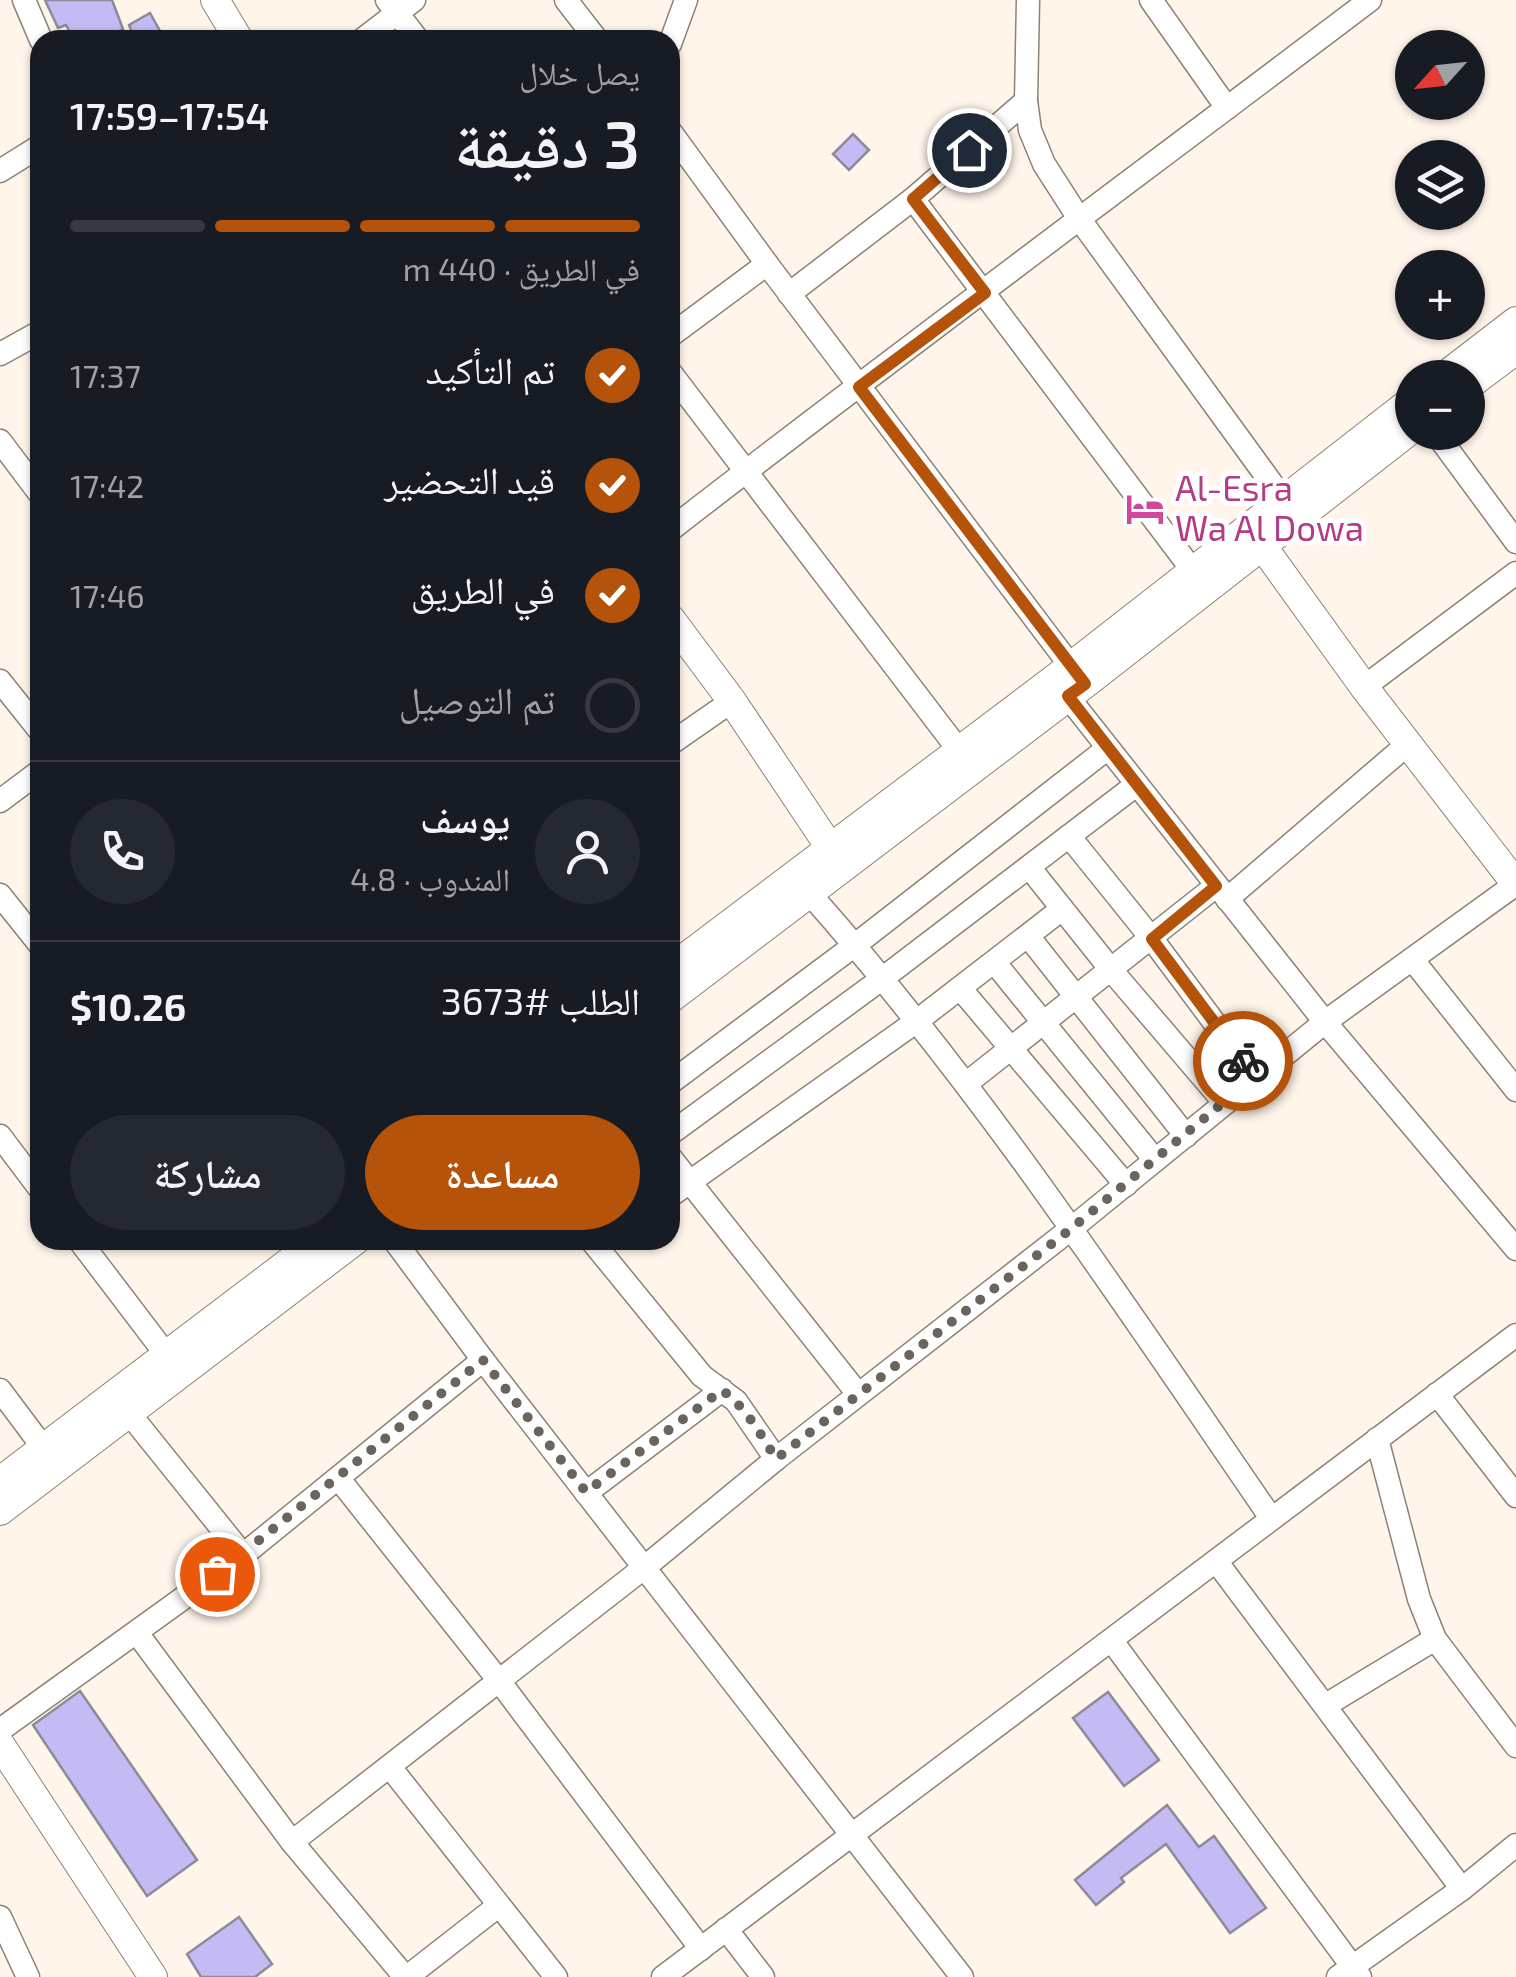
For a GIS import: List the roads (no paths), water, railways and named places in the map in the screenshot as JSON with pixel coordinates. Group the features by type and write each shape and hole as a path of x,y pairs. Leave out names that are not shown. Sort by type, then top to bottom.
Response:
{"street":[{"path":"24,0 38,30"},
{"path":"215,0 228,30"},
{"path":"566,0 588,30"},
{"path":"675,30 686,0"},
{"path":"1028,0 1026,101 1030,130 1044,164 1078,218 1283,498"},
{"path":"1151,0 1226,108"},
{"path":"680,522 1370,0"},
{"path":"373,30 400,4 413,30"},
{"path":"789,294 913,199 1026,101"},
{"path":"0,171 30,152"},
{"path":"680,159 859,387 1074,682 1108,748 1136,785 1325,1022 1516,1250"},
{"path":"913,199 1193,571"},
{"path":"680,328 766,264"},
{"path":"1465,360 1516,321"},
{"path":"0,354 30,338"},
{"path":"1485,373 1516,350"},
{"path":"680,385 958,749"},
{"path":"680,990 958,749 1074,682 1193,571 1256,537 1283,498 1395,413"},
{"path":"0,441 30,481"},
{"path":"680,962 820,869 1074,682 1256,537 1395,441"},
{"path":"1447,450 1516,542"},
{"path":"292,1842 645,1568 776,1459 1072,1228 1254,1077 1516,884 1364,688 1256,537"},
{"path":"1364,688 1516,572"},
{"path":"680,631 732,701 820,869 855,946 968,1084 1271,1518"},
{"path":"0,681 30,718"},
{"path":"680,737 732,701"},
{"path":"968,1084 1152,939 1222,893 1409,743"},
{"path":"680,1076 855,946 1108,748"},
{"path":"0,802 30,778"},
{"path":"680,1127 1136,785"},
{"path":"1069,836 1152,939 1254,1077"},
{"path":"1029,867 1224,1102"},
{"path":"0,895 30,933"},
{"path":"680,1188 918,1021 1062,909"},
{"path":"1028,936 1186,1136"},
{"path":"1412,959 1516,1090"},
{"path":"995,963 1155,1160"},
{"path":"960,988 1126,1184"},
{"path":"0,1136 30,1176"},
{"path":"680,1168 858,1394"},
{"path":"86,1250 168,1357"},
{"path":"0,1481 305,1250"},
{"path":"0,1512 343,1250"},
{"path":"401,1250 962,1977"},
{"path":"606,1250 690,1362 750,1418 776,1459"},
{"path":"663,1977 1516,1336"},
{"path":"0,1730 244,1555 483,1360"},
{"path":"0,1390 45,1450"},
{"path":"586,1492 722,1390"},
{"path":"1437,1394 1516,1496"},
{"path":"128,1412 244,1555"},
{"path":"1377,1439 1419,1599 1434,1639 1516,1746"},
{"path":"338,1479 500,1682 701,1949"},
{"path":"1216,1561 1462,1889"},
{"path":"138,1633 292,1842 406,1977 498,1906"},
{"path":"1326,1706 1434,1639"},
{"path":"1112,1641 1351,1973 1462,1889 1513,1857"},
{"path":"0,1744 153,1977"},
{"path":"390,1767 556,1977"},
{"path":"0,1917 26,1972 0,1973"},
{"path":"726,1929 764,1977"}],"place":[{"name":"Al-Esra Wa Al Dowa","path":"1145,509"}]}
